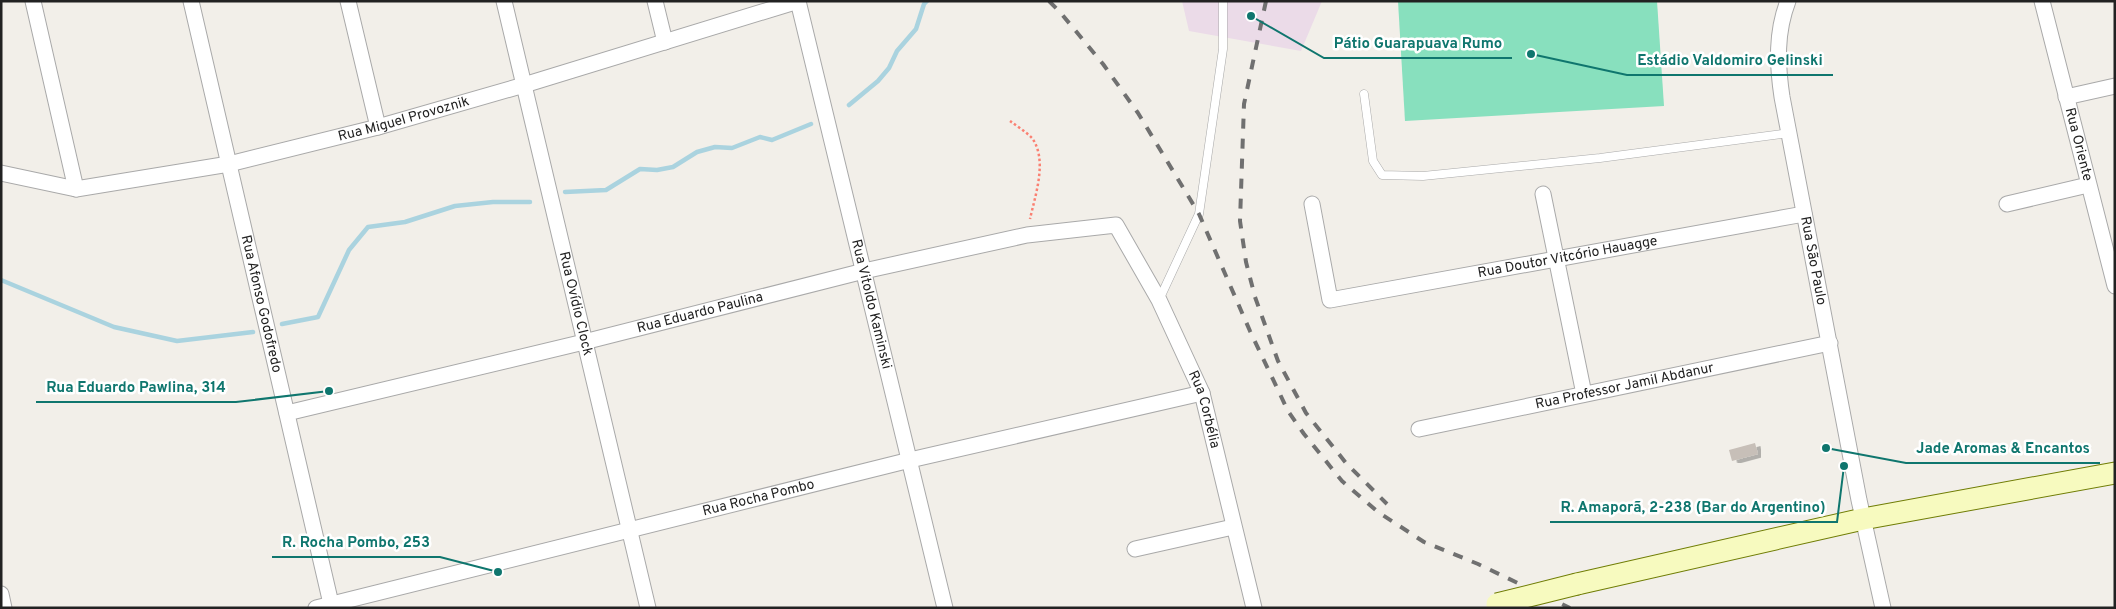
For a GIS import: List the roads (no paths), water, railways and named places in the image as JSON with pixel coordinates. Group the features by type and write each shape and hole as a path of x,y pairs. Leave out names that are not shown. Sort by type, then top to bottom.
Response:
{"street":[{"path":"33,1 76,189"},
{"name":"Rua Afonso Godofredo","path":"191,1 332,606"},
{"path":"348,1 378,128"},
{"name":"Rua Ovídio Clock","path":"504,1 648,608"},
{"path":"655,1 665,42"},
{"name":"Rua Miguel Provoznik","path":"1,173 76,189 229,164 378,128 798,1"},
{"name":"Rua Vitoldo Kaminski","path":"798,1 945,608"},
{"name":"Rua São Paulo","path":"1788,1 1781,24 1778,67 1804,214 1863,519 1883,608"},
{"name":"Rua Oriente","path":"2042,1 2088,185 2111,257 2115,286"},
{"path":"2066,97 2115,86"},
{"path":"2007,204 2088,185"},
{"path":"1543,194 1584,394"},
{"name":"Rua Doutor Vitcório Hauagge","path":"1312,204 1330,300 1804,214"},
{"name":"Rua Eduardo Paulina","path":"287,413 584,342 864,272 1027,235 1116,225"},
{"name":"Rua Corbélia","path":"1116,225 1159,300 1202,394 1254,608"},
{"name":"Rua Professor Jamil Abdanur","path":"1419,429 1830,343"},
{"name":"Rua Rocha Pombo","path":"316,608 332,606 910,460 1202,394"},
{"path":"1489,606 1863,519 2115,473"},
{"path":"1135,549 1233,526"},
{"path":"1,594 4,608"}],"lane":[{"path":"1159,300 1199,214 1223,49 1223,1"},
{"path":"1364,94 1373,161 1382,175 1423,176 1600,158 1790,133"}],"waterway":[{"path":"849,105 878,81 889,68 897,51 916,29 924,4 927,1"},
{"path":"565,192 606,190 640,169 657,170 673,167 697,152 715,147 732,148 760,137 772,140 811,124"},
{"path":"282,324 318,317 349,250 368,227 405,222 455,206 493,202 530,202"},
{"path":"1,280 114,327 177,341 253,332"}],"railway":[{"path":"1049,1 1103,64 1138,113 1199,214 1250,331 1288,411 1342,481 1378,512 1424,542 1478,564 1570,608"},
{"path":"1266,1 1244,104 1240,221 1246,262 1255,297 1278,361 1306,413 1346,463 1387,504"}],"place":[{"name":"Pátio Guarapuava Rumo","path":"1251,16"},
{"name":"Estádio Valdomiro Gelinski","path":"1531,54"},
{"name":"Rua Eduardo Pawlina, 314","path":"329,391"},
{"name":"Jade Aromas & Encantos","path":"1826,448"},
{"name":"R. Amaporã, 2-238 (Bar do Argentino)","path":"1844,466"},
{"name":"R. Rocha Pombo, 253","path":"498,572"}]}
